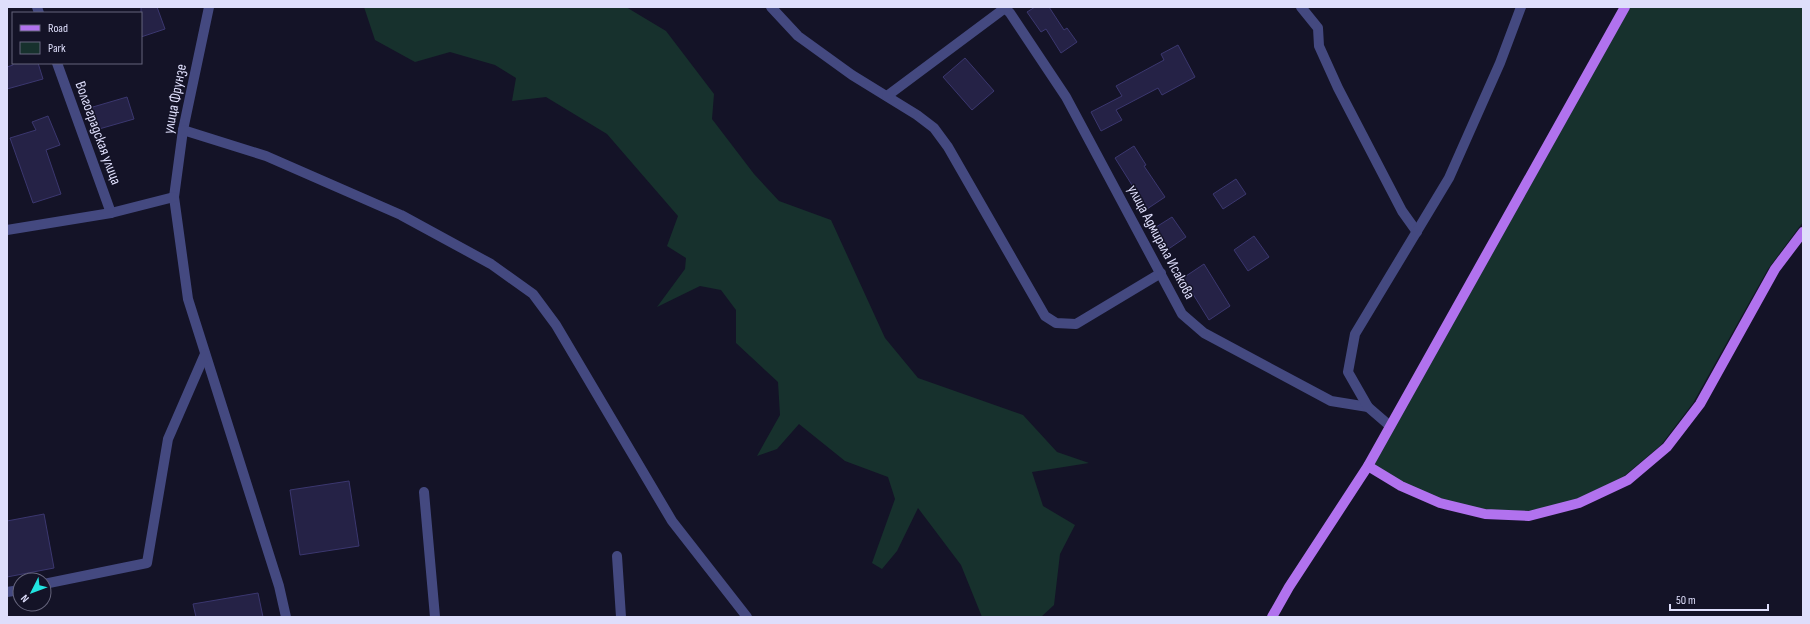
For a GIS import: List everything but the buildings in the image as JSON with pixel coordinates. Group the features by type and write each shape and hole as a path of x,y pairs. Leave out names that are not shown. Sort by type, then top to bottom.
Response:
{"main road":[{"path":"1272,617 1289,587 1368,466 1625,7"},
{"path":"1368,466 1401,486 1440,503 1485,514 1528,516 1579,503 1628,480 1667,447 1700,404 1775,269 1803,232"}],"street":[{"name":"улица Фрунзе","path":"209,7 183,130 174,197 188,299 279,586 286,617"},
{"path":"771,7 798,36 852,75 887,96 934,128 948,147 1045,316 1056,323 1076,324 1161,273"},
{"path":"1301,7 1318,28 1319,46 1338,88 1402,211 1417,232"},
{"path":"1390,426 1368,407 1348,372 1355,334 1449,178 1500,63 1522,7"},
{"path":"887,96 1009,9"},
{"name":"улица Адмирала Исакова","path":"1009,9 1066,97 1182,314 1204,333 1332,401 1368,407"},
{"name":"Волгоградская улица","path":"57,64 111,213"},
{"path":"183,130 266,156 401,215 491,264 533,294 556,325 672,521 747,617"},
{"path":"7,230 111,213 174,197"},
{"path":"52,582 147,563 168,439 205,354"},
{"path":"424,492 435,617"},
{"path":"617,556 621,617"}],"green space":[{"path":"364,7 626,7 666,31 714,94 712,119 754,174 779,201 831,220 885,338 918,378 1023,415 1057,452 1089,463 1032,472 1043,506 1075,525 1060,554 1054,605 1041,617 982,617 961,565 918,508 897,551 882,569 872,563 895,499 888,477 845,461 799,424 777,449 757,456 780,415 778,382 736,343 736,310 721,290 700,286 657,307 685,269 686,258 667,246 678,216 607,134 546,97 512,101 516,78 495,65 450,52 415,62 375,40"},
{"path":"1630,7 1803,7 1803,222 1768,269 1693,403 1661,445 1623,477 1575,500 1526,513 1484,511 1441,500 1403,483 1373,465"}]}
